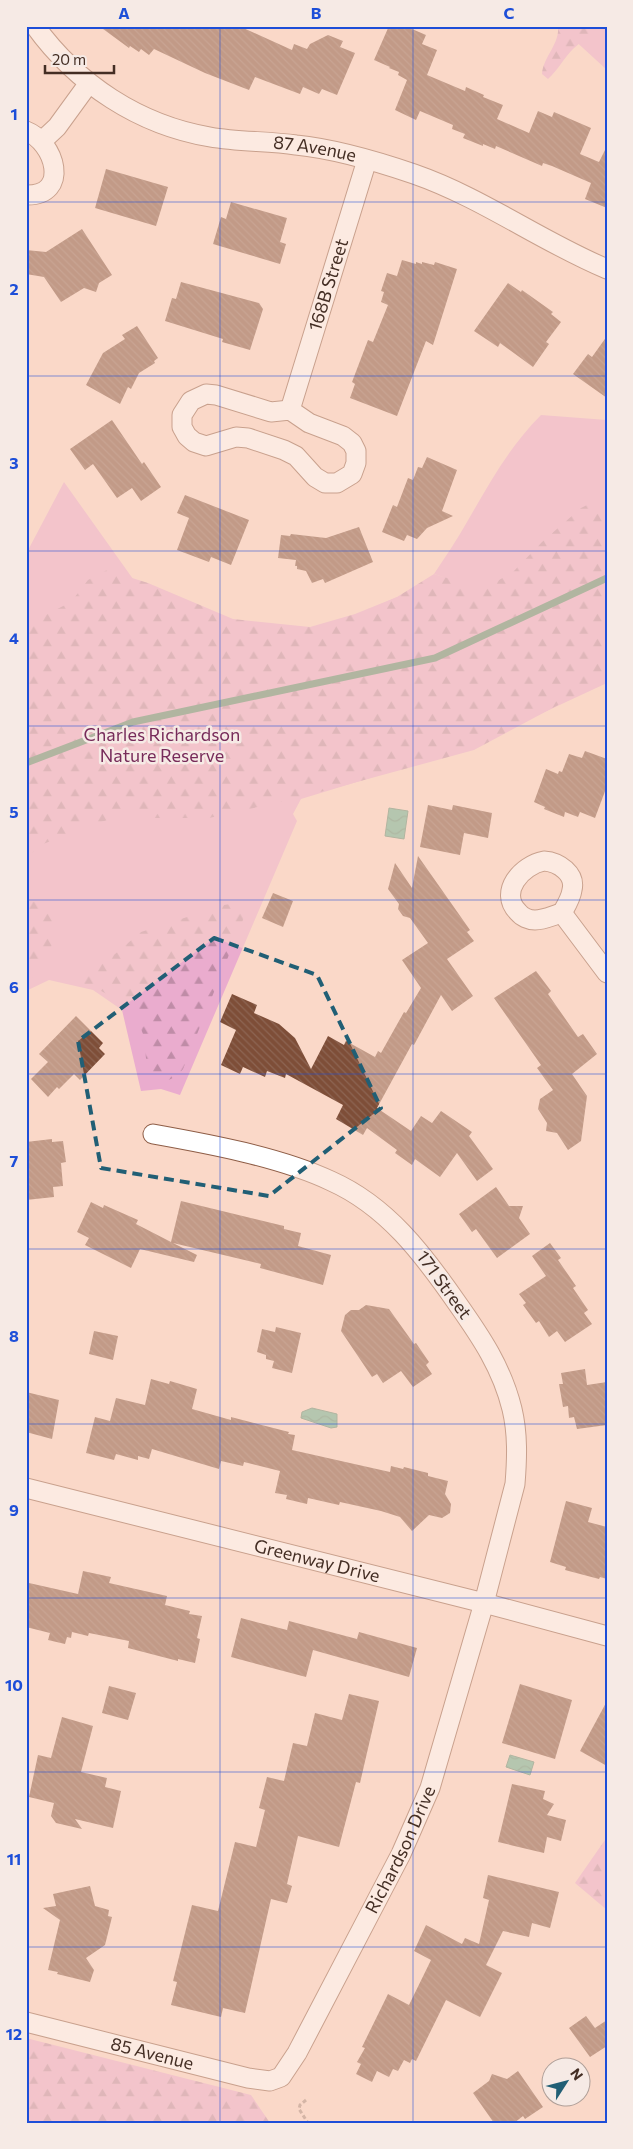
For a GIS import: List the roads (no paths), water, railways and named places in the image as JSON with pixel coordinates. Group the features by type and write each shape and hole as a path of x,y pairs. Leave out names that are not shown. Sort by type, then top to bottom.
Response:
{"street":[{"name":"87 Avenue","path":"35,26 55,50 89,83 134,112 178,130 217,138 306,146 367,160 414,174 463,193 569,252 607,269"},
{"path":"42,141 58,127 89,83"},
{"path":"26,130 42,141 54,166 54,176 51,184 37,195 26,195"},
{"name":"168B Street","path":"290,410 367,160"},
{"path":"206,394 216,395 271,412 290,410 309,423 336,432 352,443 356,451 356,463 352,474 348,478 337,483 325,483 315,477 300,459 284,450 242,437 210,445 198,444 190,440 182,427 182,415 187,405 196,397 206,394"},
{"path":"562,913 607,973"},
{"name":"171 Street","path":"153,1134 197,1142 274,1161 341,1185 365,1200 394,1224 419,1251 447,1288 496,1363 512,1410 515,1431 515,1484 484,1602"},
{"name":"Greenway Drive","path":"26,1488 484,1602 607,1636"},
{"name":"Richardson Drive","path":"278,2079 284,2074 297,2053 401,1854 419,1815 439,1761 484,1602"},
{"name":"85 Avenue","path":"26,2022 248,2078 270,2081 278,2079"}],"water":[{"path":"389,808 408,811 404,839 385,836"},
{"path":"312,1408 337,1414 337,1427 331,1428 301,1418 302,1412"},
{"path":"510,1755 534,1762 530,1775 506,1767"}],"waterway":[{"path":"26,763 133,722 435,658 607,578"}],"park label":[{"name":"Charles Richardson Nature Reserve","path":"162,745"}]}
